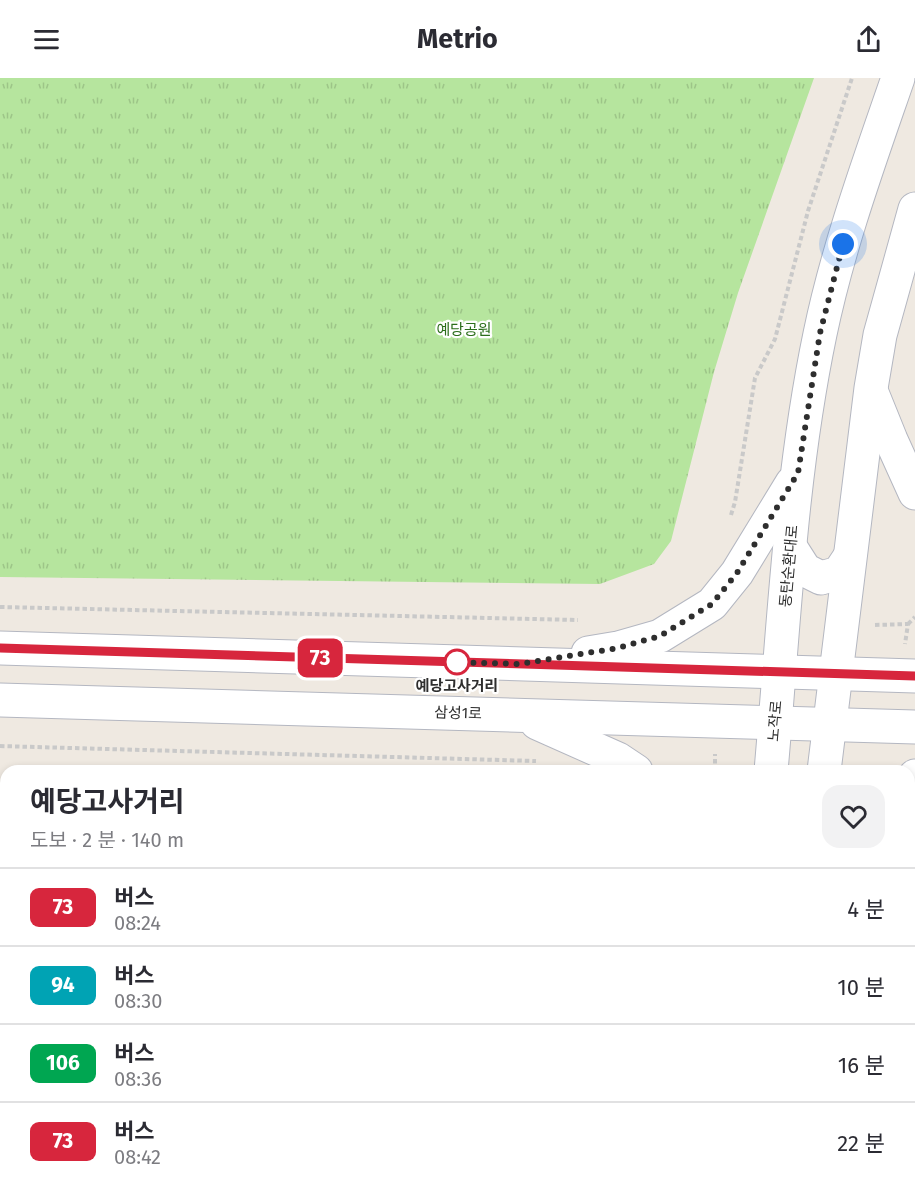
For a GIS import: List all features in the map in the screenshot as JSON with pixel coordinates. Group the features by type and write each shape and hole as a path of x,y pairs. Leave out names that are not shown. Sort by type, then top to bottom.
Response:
{"street":[{"name":"동탄순환대로","path":"780,671 798,473 820,333 849,224 898,78"},
{"path":"825,765 870,388 883,324 915,208"},
{"path":"870,388 915,493"},
{"path":"520,664 618,648 660,636 712,604 737,573 798,473"},
{"path":"791,548 805,570 821,578 839,573 849,558"},
{"path":"0,648 915,676"},
{"name":"노작로","path":"772,765 780,671"},
{"name":"삼성1로","path":"0,700 915,727"},
{"path":"519,715 567,735 627,765"}],"path":[{"path":"729,522 735,501 755,378 775,339 808,212 852,78"},
{"path":"0,607 568,621 588,619"},
{"path":"908,624 915,616"},
{"path":"0,746 547,761"}],"green space":[{"name":"예당공원","path":"0,78 814,78 738,293 714,372 671,541 654,564 600,584 0,577"}],"bus line":[{"name":"73","path":"0,648 915,676"}],"place":[{"name":"예당고사거리","path":"457,662"}],"route":[{"path":"457,662 449,662 520,664 618,648 660,636 712,604 737,573 798,473 820,333 843,244"}]}
